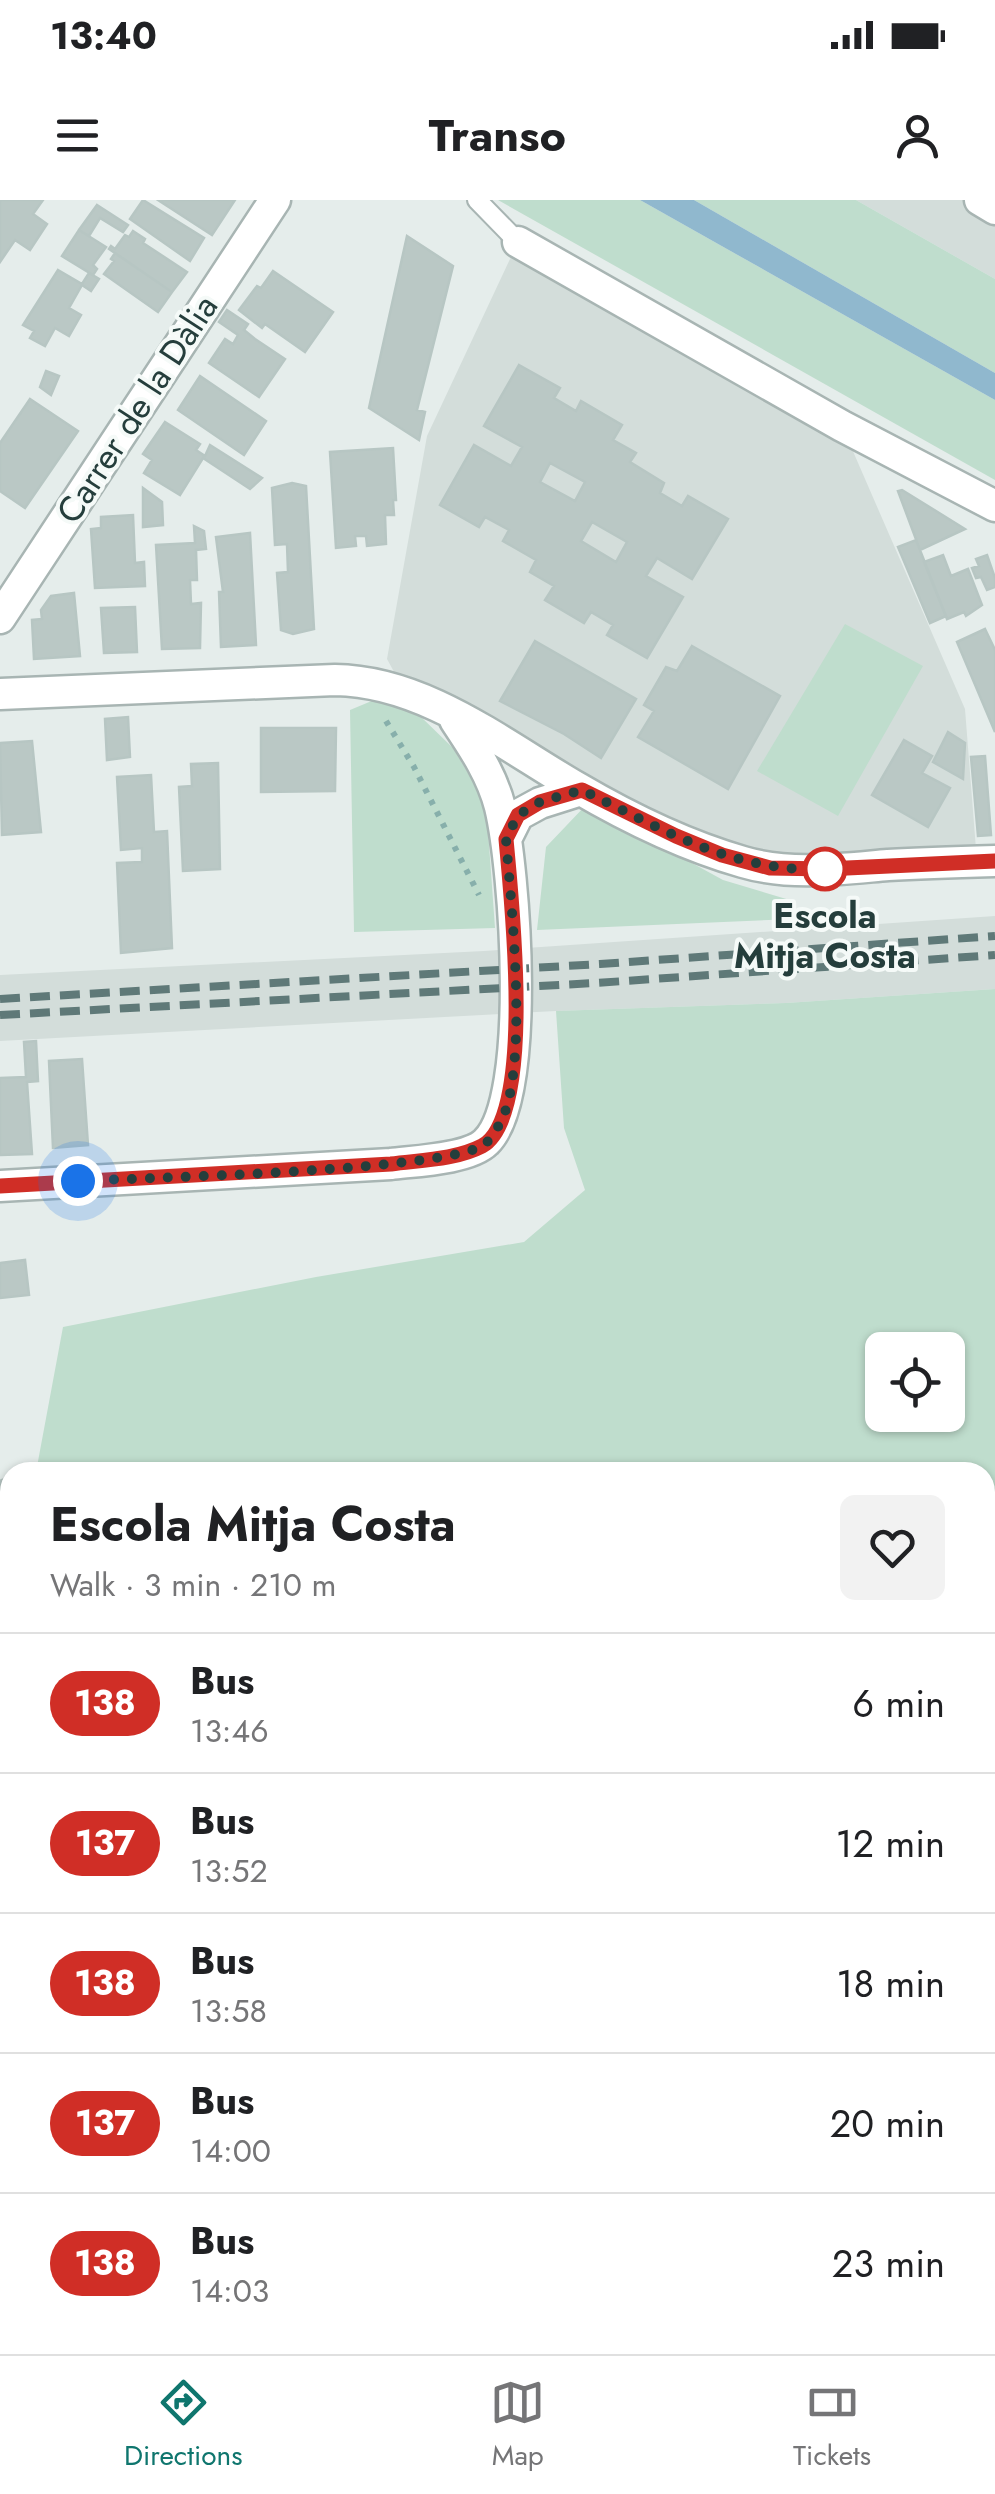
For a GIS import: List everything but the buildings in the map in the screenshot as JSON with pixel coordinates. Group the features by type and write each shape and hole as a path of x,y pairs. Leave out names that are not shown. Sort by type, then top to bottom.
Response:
{"street":[{"name":"Carrer de la Dàlia","path":"0,618 275,200"},
{"path":"980,200 995,208"},
{"path":"518,242 842,426 995,506"},
{"path":"0,694 376,682 452,714 582,790 722,855 770,868 986,862"},
{"path":"0,1186 391,1164 446,1157 484,1145 501,1122 514,1067 516,1014 506,839 499,804 483,764 452,714"},
{"path":"506,839 518,815 540,802 582,790"}],"lane":[{"path":"477,200 518,242"}],"path":[{"path":"384,717 414,767 486,910"}],"shaded area":[{"path":"856,200 995,200 995,279"},
{"name":"Escola Mitja Costa","path":"518,242 842,426 965,709 977,862 770,868 405,692 387,659 427,436"},
{"path":"995,916 995,989 786,1003 556,1011 0,1041 0,975 484,951"}],"green space":[{"path":"498,200 640,200 995,400 995,480"},
{"path":"694,200 856,200 995,279 995,373"},
{"path":"845,624 923,666 838,816 757,771"},
{"path":"374,700 418,714 453,748 486,803 495,928 354,932 350,710"},
{"path":"586,805 723,880 793,901 793,919 537,930 546,847"},
{"path":"995,989 995,1462 38,1462 63,1327 316,1277 524,1242 585,1190 564,1128 556,1011 786,1003"}],"water":[{"path":"640,200 694,200 995,373 995,400"}],"railway":[{"path":"0,999 995,936"},
{"path":"0,1015 596,983 995,955"}],"bus line":[{"name":"138","path":"0,1186 391,1164 446,1157 484,1145 501,1122 514,1067 516,1014 506,839 518,815 540,802 582,790 676,836 722,855 770,868 995,861"}],"place":[{"name":"Escola Mitja Costa","path":"825,869"}],"route":[{"path":"78,1181 391,1164 446,1157 484,1145 501,1122 514,1067 516,1014 506,839 518,815 540,802 582,790 722,855 770,868 825,869"}]}
